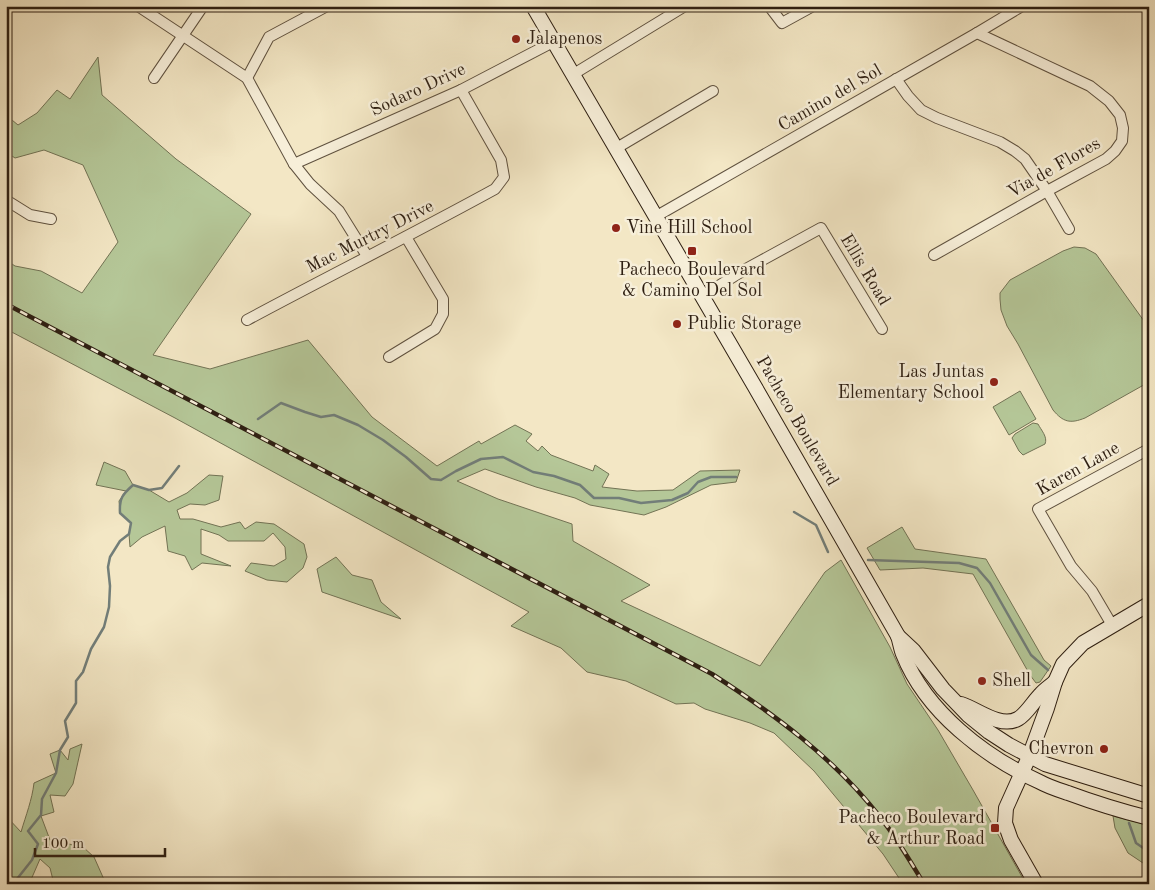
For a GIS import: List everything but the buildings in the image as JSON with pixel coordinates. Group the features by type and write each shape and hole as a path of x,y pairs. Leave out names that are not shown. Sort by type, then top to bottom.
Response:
{"main road":[{"name":"Pacheco Boulevard","path":"533,6 898,636 903,654 919,686 959,730 1004,764 1042,784 1086,800 1149,818"},
{"path":"1036,884 1011,840 1005,822 1006,808 1029,757 1055,682 1063,664 1083,643 1149,604"},
{"name":"Pacheco Boulevard","path":"898,636 913,650 943,689 968,715 1009,746 1045,764 1149,796"},
{"path":"956,702 995,720 1010,722 1019,719 1040,694 1055,682"}],"street":[{"path":"138,6 247,78 294,164 310,184 339,211 367,256"},
{"path":"154,78 203,6"},
{"path":"247,78 269,36 327,6"},
{"path":"572,75 685,6"},
{"path":"769,6 782,23 813,6"},
{"name":"Camino del Sol","path":"655,217 1022,6"},
{"name":"Via de Flores","path":"934,255 1106,159 1116,151 1122,141 1124,128 1120,115 1109,101 1090,86 977,33"},
{"name":"Sodaro Drive","path":"294,164 461,90 553,42"},
{"path":"896,79 921,110 1015,150 1025,159 1047,191 1069,229"},
{"name":"Mac Murtry Drive","path":"247,320 495,189 504,178 501,160 461,90"},
{"path":"615,149 713,91"},
{"path":"6,200 30,215 51,219"},
{"name":"Ellis Road","path":"702,296 746,269 821,228 882,329"},
{"path":"389,357 435,329 443,314 443,299 406,237"},
{"name":"Karen Lane","path":"1112,625 1092,590 1071,566 1038,509 1149,449"}],"green space":[{"path":"98,57 102,95 176,159 251,214 153,355 210,369 308,340 372,417 437,466 479,441 481,444 515,425 532,434 526,441 538,451 542,446 551,455 593,471 595,465 609,474 602,487 637,491 673,490 700,471 740,470 736,482 711,485 666,507 644,515 590,505 575,498 485,469 457,481 498,499 572,524 573,541 650,585 621,601 760,666 825,572 841,560 890,647 907,684 938,730 1026,884 903,884 883,854 814,771 774,733 750,723 705,709 694,703 676,704 626,681 587,672 561,648 511,626 529,612 175,418 6,329 6,260 15,266 41,271 82,293 118,242 83,165 44,150 15,158 6,152 6,115 18,125 37,113 57,90 70,99"},
{"path":"1074,247 1085,248 1096,254 1149,328 1149,382 1085,418 1067,421 1053,410 1007,326 1001,310 1000,293 1010,280"},
{"path":"1020,391 1036,419 1009,435 993,407"},
{"path":"1033,423 1038,424 1046,441 1045,444 1023,455 1012,438 1015,434"},
{"path":"104,462 125,471 133,485 149,490 169,502 187,493 209,475 223,476 219,500 205,505 190,504 177,510 180,519 193,519 221,527 240,522 245,529 256,522 274,524 304,544 307,557 303,568 287,582 267,580 245,571 251,563 274,566 286,559 285,547 273,533 264,541 228,541 219,535 201,529 201,554 231,566 202,563 192,570 185,556 168,551 165,526 142,537 130,547 129,534 131,523 120,513 119,501 126,491 96,485"},
{"path":"902,527 915,549 986,559 1044,660 1051,666 1040,682 1036,683 1030,675 973,574 923,568 880,570 867,548"},
{"path":"336,557 352,575 372,580 381,602 401,619 322,592 317,569"},
{"path":"82,744 73,784 65,796 50,795 54,812 41,816 50,840 83,847 94,857 106,884 54,884 50,868 40,859 30,882 31,884 6,884 6,816 21,832 34,783 56,773 50,754 60,750 68,760 70,749"},
{"path":"1113,816 1144,824 1149,829 1149,867 1128,853 1115,828"}],"waterway":[{"path":"258,419 281,403 321,417 334,415 358,425 383,440 431,479 441,480 481,459 503,457 533,472 554,476 580,485 594,498 619,498 641,503 672,500 688,493 698,482 711,477 736,477"},
{"path":"13,884 32,860 38,844 28,831 41,815 42,799 56,773 60,750 68,737 65,721 76,703 76,681 83,672 91,649 104,627 109,607 110,586 108,567 110,557 120,541 129,534 131,523 120,513 121,500 133,485 149,490 162,488 179,466"},
{"path":"794,512 816,525 828,552"},
{"path":"868,560 959,563 977,568 990,583 1031,655 1048,670"},
{"path":"1129,823 1136,843 1149,852"}],"railway":[{"path":"6,304 712,674 780,721 843,775 886,825 924,884"}],"place":[{"name":"Jalapenos","path":"516,39"},
{"name":"Vine Hill School","path":"616,228"},
{"name":"Pacheco Boulevard & Camino Del Sol","path":"692,251"},
{"name":"Public Storage","path":"677,324"},
{"name":"Las Juntas Elementary School","path":"994,382"},
{"name":"Shell","path":"982,681"},
{"name":"Chevron","path":"1104,749"},
{"name":"Pacheco Boulevard & Arthur Road","path":"995,828"}]}
